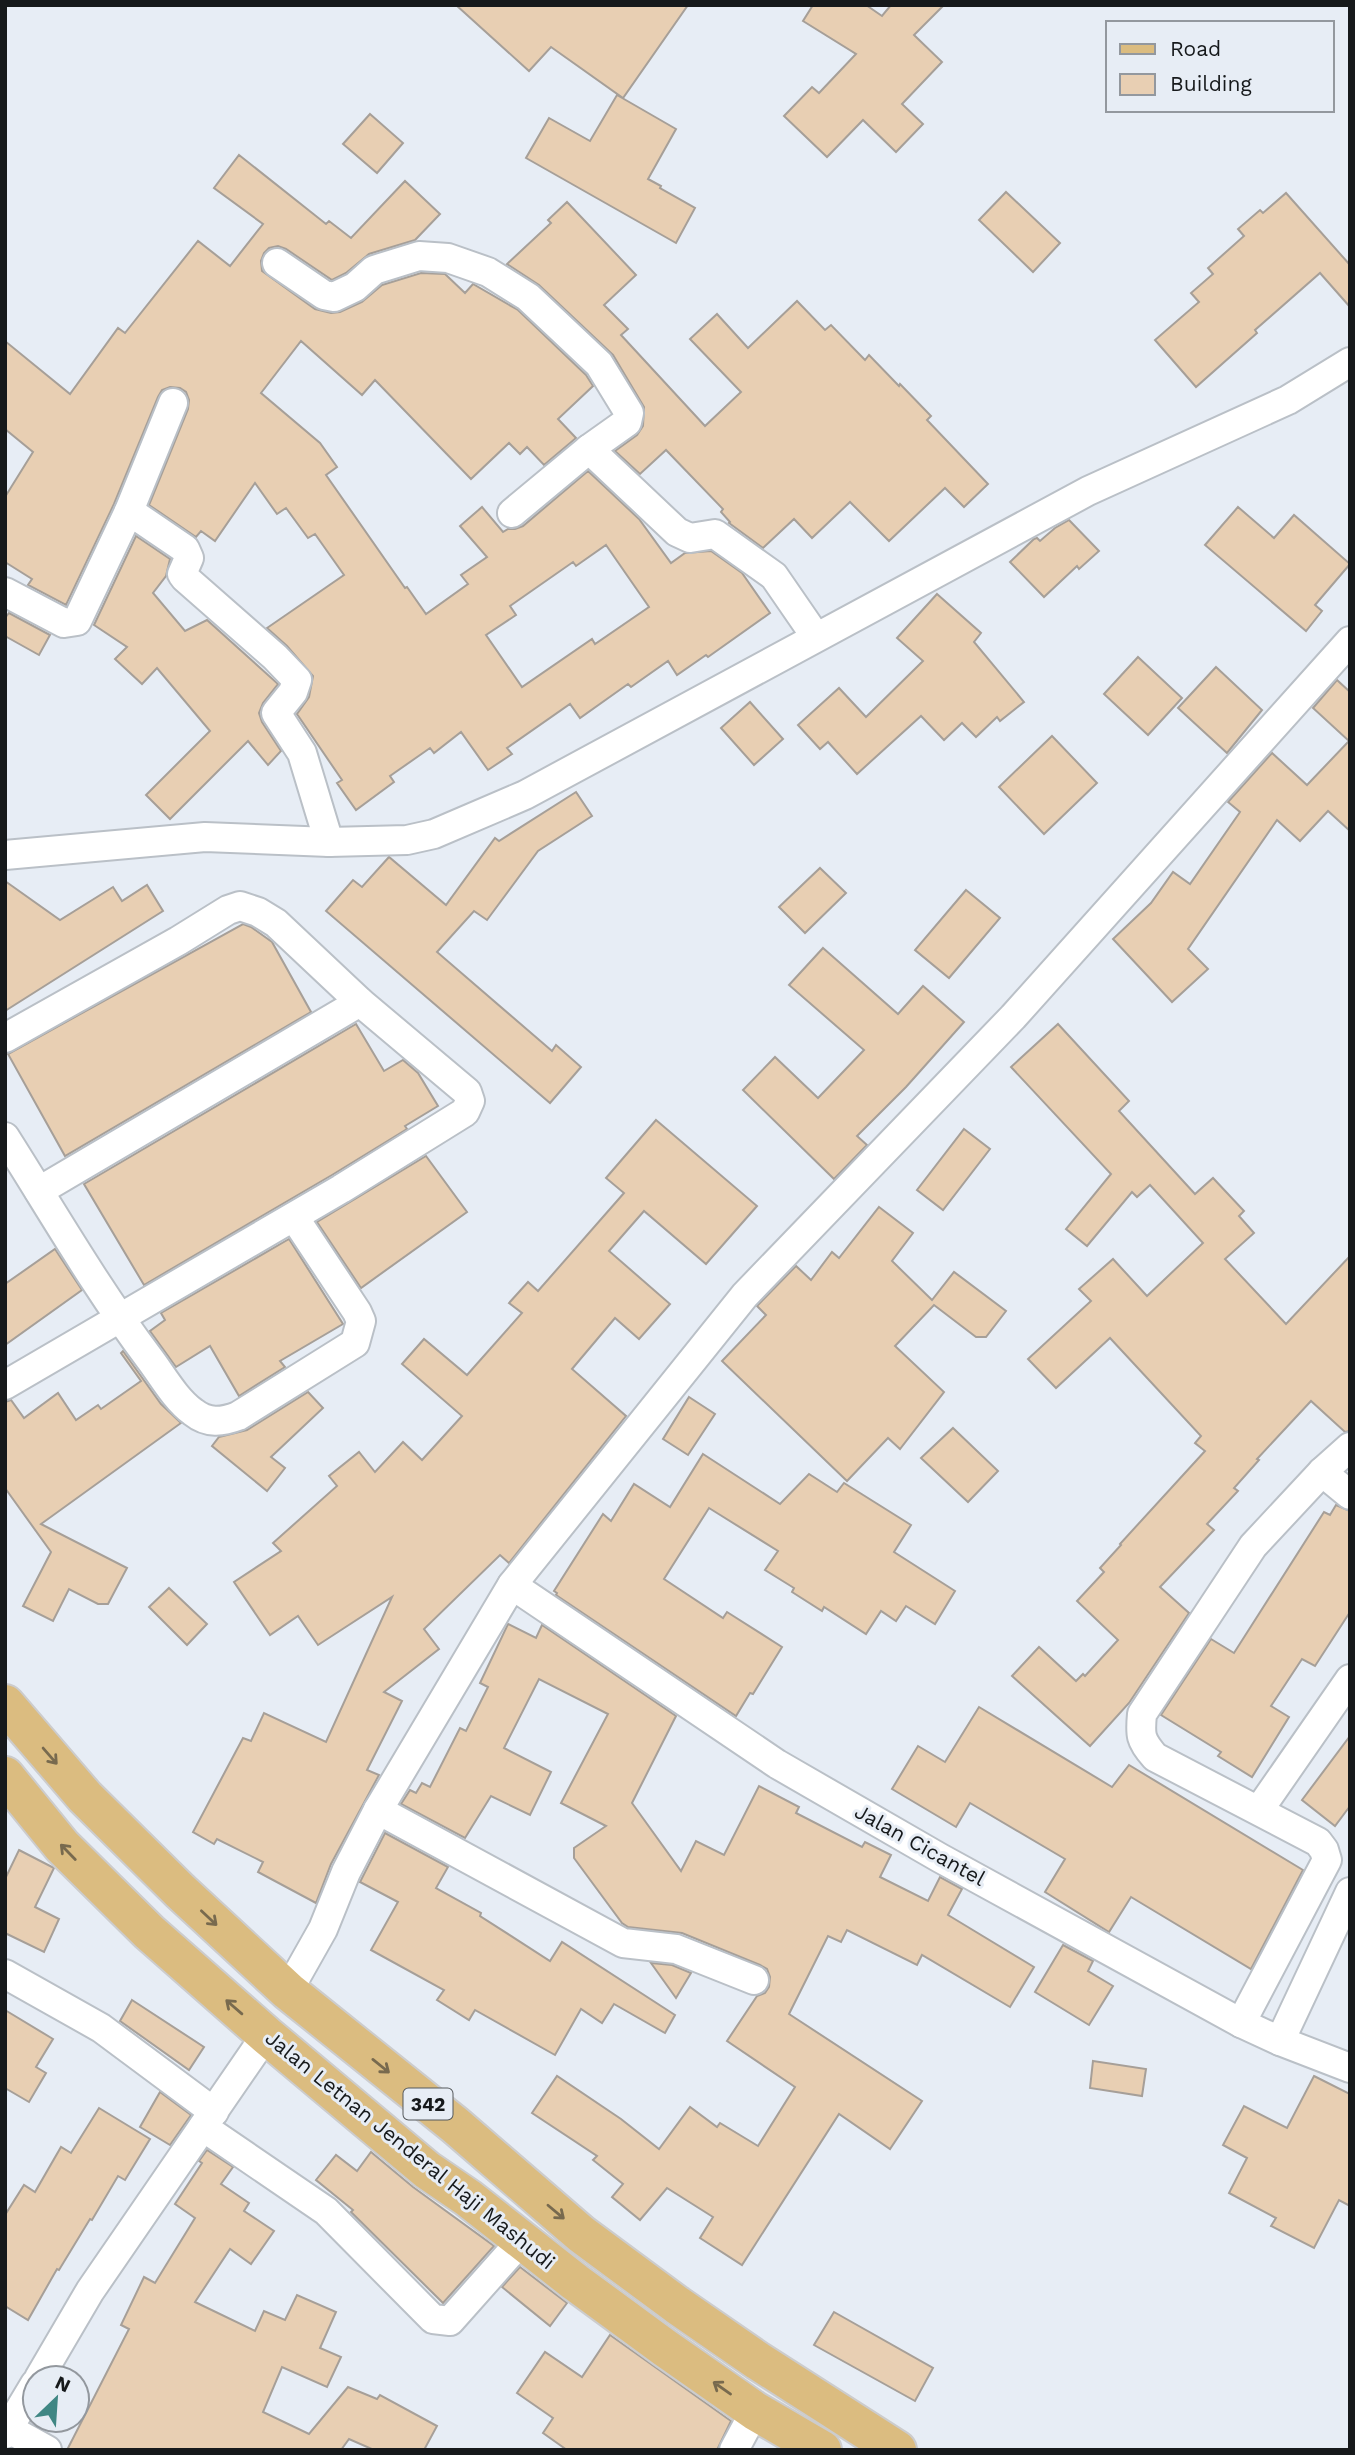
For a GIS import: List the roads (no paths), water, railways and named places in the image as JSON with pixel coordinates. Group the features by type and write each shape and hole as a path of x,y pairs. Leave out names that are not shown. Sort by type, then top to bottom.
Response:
{"main road":[{"name":"Jalan Letnan Jenderal Haji Mashudi","path":"5,1704 85,1797 180,1891 288,1991 455,2125 581,2234 677,2305 897,2450"},
{"name":"Jalan Letnan Jenderal Haji Mashudi","path":"5,1776 62,1846 149,1932 266,2035 427,2169 632,2323 755,2411 822,2450"},
{"path":"149,1932 180,1891"},
{"path":"427,2169 455,2125"}],"street":[{"path":"277,263 324,295 334,297 355,286 374,270 419,256 448,258 488,272 528,297 599,364 629,413 627,422 589,449 512,513"},
{"path":"5,855 205,837 329,842 407,840 434,834 524,795 1088,491 1288,400 1350,362"},
{"path":"5,592 64,623 77,621 129,512 173,403"},
{"path":"589,449 677,532 690,538 715,534 774,576 816,636"},
{"path":"129,512 185,549 189,558 182,574 185,578 275,657 296,680 293,692 276,713 302,752 329,842"},
{"path":"288,1991 323,1929 346,1872 377,1810 512,1585 745,1294 1013,1017 1350,642"},
{"path":"5,1038 178,941 228,909 240,906 258,912 276,923 360,1002 467,1093 470,1101 465,1112 294,1217 5,1385"},
{"path":"40,1191 360,1002"},
{"path":"5,1137 119,1318 178,1397 193,1412 208,1420 223,1422 238,1416 355,1343 361,1321 357,1311 294,1217"},
{"path":"1241,2023 1338,1864 1318,1842 1155,1757 1143,1744 1140,1732 1142,1714 1253,1546 1322,1472 1350,1447"},
{"path":"1322,1472 1350,1495"},
{"name":"Jalan Cicantel","path":"512,1585 776,1764 940,1858 1241,2023 1350,2068"},
{"path":"1259,1810 1350,1679"},
{"path":"377,1810 623,1943 676,1950 754,1980"},
{"path":"1280,2041 1350,1892"},
{"path":"5,1974 101,2028 209,2119 326,2211 433,2319 450,2322 522,2241"},
{"path":"47,2364 90,2291 266,2035"},
{"path":"21,2408 7,2432 47,2450"},
{"path":"734,2450 755,2411"}]}
